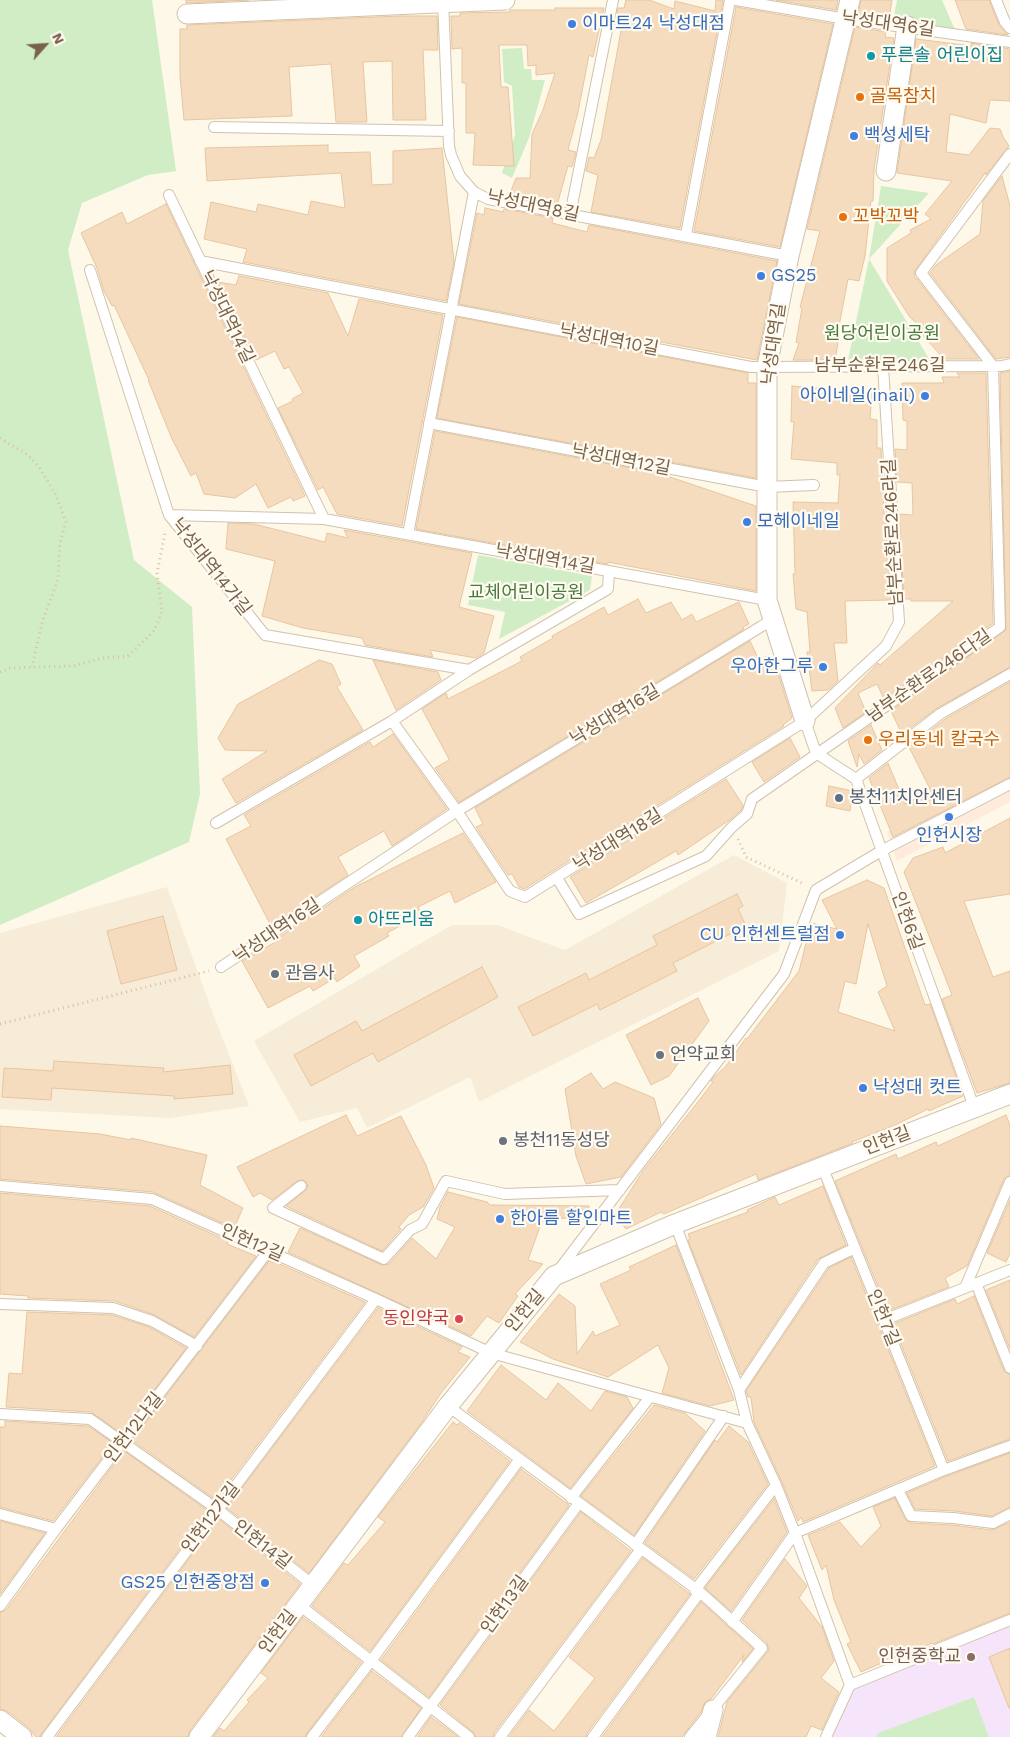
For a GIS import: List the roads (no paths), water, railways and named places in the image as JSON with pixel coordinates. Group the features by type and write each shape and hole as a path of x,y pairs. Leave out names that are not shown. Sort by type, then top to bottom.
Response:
{"street":[{"path":"187,14 443,1 505,0"},
{"name":"낙성대역길","path":"805,720 767,600 767,367 788,256 850,0"},
{"path":"886,171 907,26"},
{"name":"인헌길","path":"199,1737 448,1406 554,1276 675,1224 1010,1094"},
{"path":"706,1737 713,1710"},
{"path":"0,1720 22,1737"}],"lane":[{"path":"570,215 612,0"},
{"path":"686,235 730,0"},
{"name":"낙성대역6길","path":"736,0 1010,42"},
{"path":"996,0 1005,22 1010,28"},
{"name":"낙성대역8길","path":"443,1 451,155 460,176 474,192 488,199 686,235 788,256"},
{"path":"214,127 449,131"},
{"path":"994,366 921,273 1010,154"},
{"path":"408,534 474,192"},
{"name":"낙성대역14길","path":"170,195 200,262 324,519"},
{"name":"낙성대역10길","path":"200,262 751,367 767,367"},
{"name":"낙성대역14가길","path":"90,270 169,515 265,636 469,670"},
{"name":"남부순환로246길","path":"767,367 994,366 1010,364"},
{"name":"남부순환로246라길","path":"805,720 886,646 898,622 883,366"},
{"name":"남부순환로246다길","path":"816,753 1000,627 994,366"},
{"name":"낙성대역12길","path":"429,423 767,487 814,485"},
{"name":"낙성대역14길","path":"169,515 324,519 767,600"},
{"path":"216,823 392,721 469,670 608,589 609,571"},
{"name":"낙성대역16길","path":"221,968 457,811 773,620"},
{"path":"805,720 816,753 856,779 940,714 1010,674"},
{"name":"낙성대역18길","path":"457,811 510,891 525,897 805,720"},
{"path":"392,721 457,811"},
{"path":"557,878 580,914 706,856 732,827 747,814 752,799 816,753"},
{"name":"인헌6길","path":"856,779 974,1107"},
{"path":"554,1276 784,974 816,890 881,851 1010,784"},
{"name":"인헌7길","path":"822,1166 944,1470"},
{"path":"301,1186 273,1208 384,1259 410,1230 422,1224 446,1181 505,1194 620,1190"},
{"path":"966,1288 1010,1182"},
{"name":"인헌12길","path":"0,1186 152,1198 491,1352 747,1422"},
{"path":"675,1224 739,1390 747,1422 795,1532 850,1685"},
{"path":"739,1390 824,1262 855,1248"},
{"name":"인헌12나길","path":"0,1606 56,1529 269,1250"},
{"path":"884,1320 1010,1270"},
{"path":"976,1283 1010,1368"},
{"name":"인헌12가길","path":"47,1737 376,1299"},
{"path":"0,1304 113,1308 152,1321 197,1346"},
{"name":"인헌13길","path":"408,1737 650,1397"},
{"path":"448,1406 697,1591 762,1648 690,1737"},
{"name":"인헌14길","path":"0,1414 90,1419 217,1510 313,1585"},
{"path":"500,1737 638,1547 724,1416"},
{"path":"732,1622 795,1532 944,1470 1010,1446"},
{"path":"312,1737 371,1661 520,1460"},
{"path":"593,1737 697,1591 776,1485"},
{"path":"898,1490 911,1516 953,1518 993,1523 1010,1514"},
{"path":"0,1514 56,1529"},
{"path":"298,1604 469,1737"},
{"path":"826,1737 850,1685 1010,1620"}],"place":[{"name":"이마트24 낙성대점","path":"572,24"},
{"name":"푸른솔 어린이집","path":"871,56"},
{"name":"골목참치","path":"860,97"},
{"name":"백성세탁","path":"854,136"},
{"name":"꼬박꼬박","path":"843,217"},
{"name":"GS25","path":"761,276"},
{"name":"아이네일(inail)","path":"925,396"},
{"name":"모헤이네일","path":"747,522"},
{"name":"우아한그루","path":"823,667"},
{"name":"우리동네 칼국수","path":"868,740"},
{"name":"봉천11치안센터","path":"839,798"},
{"name":"인헌시장","path":"949,817"},
{"name":"아뜨리움","path":"358,920"},
{"name":"CU 인헌센트럴점","path":"840,935"},
{"name":"관음사","path":"275,974"},
{"name":"언약교회","path":"660,1055"},
{"name":"낙성대 컷트","path":"863,1088"},
{"name":"봉천11동성당","path":"503,1141"},
{"name":"한아름 할인마트","path":"500,1219"},
{"name":"동인약국","path":"459,1319"},
{"name":"GS25 인헌중앙점","path":"265,1583"},
{"name":"인헌중학교","path":"971,1657"}],"park label":[{"name":"원당어린이공원","path":"882,334"},
{"name":"교체어린이공원","path":"526,593"}]}
